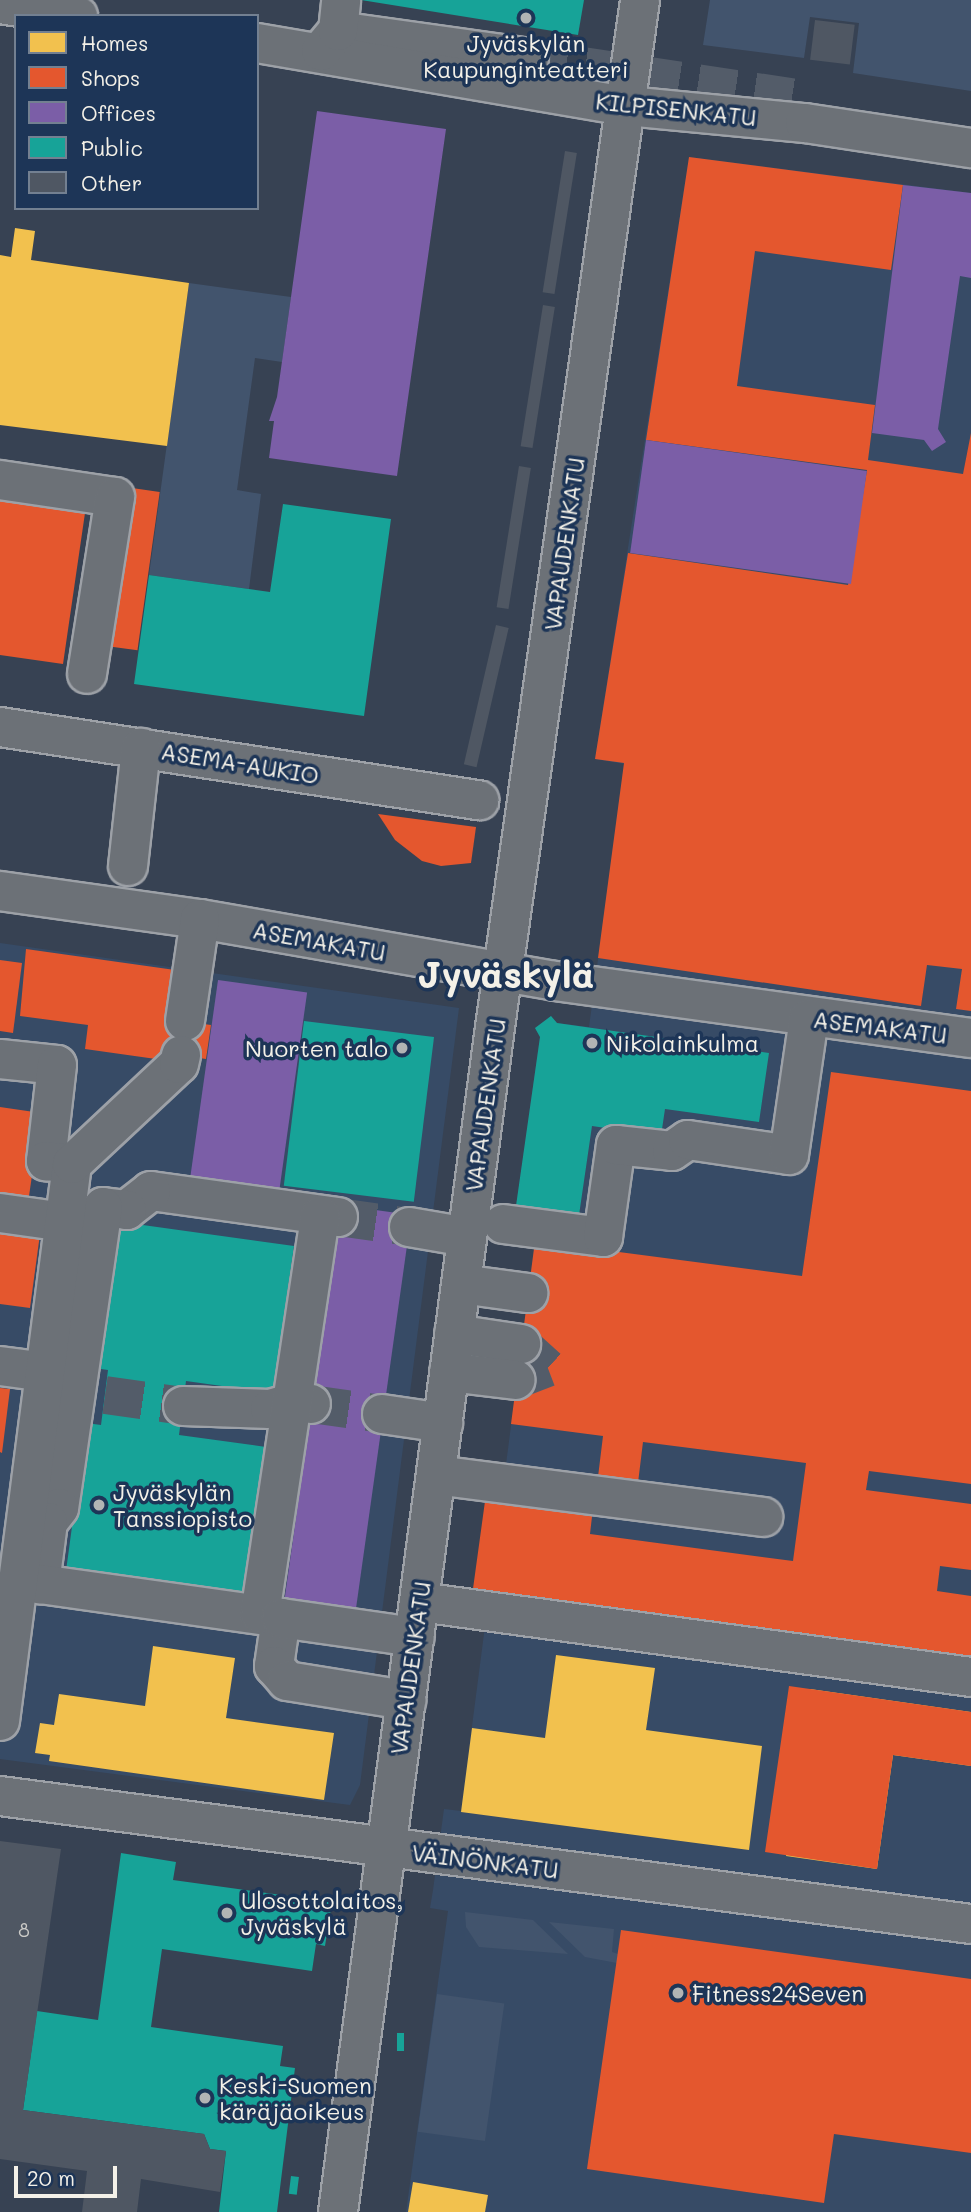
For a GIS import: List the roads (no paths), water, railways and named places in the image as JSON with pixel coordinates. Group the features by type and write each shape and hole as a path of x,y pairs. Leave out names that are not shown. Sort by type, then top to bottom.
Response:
{"street":[{"name":"VAPAUDENKATU","path":"338,2212 460,1284 640,0"},
{"path":"0,4 65,14"},
{"name":"KILPISENKATU","path":"259,43 333,28 626,106 805,123 971,148"},
{"path":"333,28 529,58"},
{"path":"0,480 115,496 87,674"},
{"name":"ASEMA-AUKIO","path":"0,727 479,800"},
{"path":"128,866 141,748"},
{"name":"ASEMAKATU","path":"0,891 200,919 555,981 809,1018 971,1038"},
{"path":"51,1161 179,1064 200,919"},
{"path":"503,1224 603,1237 616,1145 672,1151 688,1140 789,1155 809,1018"},
{"path":"0,1059 57,1065 51,1161 64,1222 0,1721"},
{"path":"406,1700 287,1681 274,1666 271,1616 329,1216 152,1191 127,1210 103,1207 90,1393 59,1508 48,1522 40,1584 271,1616 418,1619 971,1677"},
{"path":"6,1209 64,1222"},
{"path":"409,1227 467,1237"},
{"path":"460,1284 528,1293"},
{"path":"449,1372 518,1362 454,1334"},
{"path":"0,1366 44,1372"},
{"path":"183,1406 270,1409 303,1403"},
{"path":"382,1414 443,1423"},
{"path":"436,1475 763,1517"},
{"path":"15,1605 174,1625"},
{"name":"VÄINÖNKATU","path":"0,1796 971,1924"}],"tunnel":[{"path":"529,58 810,100"},
{"path":"338,1217 409,1227"},
{"path":"516,1380 548,1368 521,1344"},
{"path":"105,1395 183,1406"},
{"path":"311,1404 382,1414"}],"place":[{"name":"Jyväskylän Kaupunginteatteri","path":"526,18"},
{"name":"Nikolainkulma","path":"592,1043"},
{"name":"Nuorten talo","path":"402,1048"},
{"name":"Jyväskylän Tanssiopisto","path":"99,1505"},
{"name":"Ulosottolaitos, Jyväskylä","path":"227,1913"},
{"name":"Fitness24Seven","path":"678,1993"},
{"name":"Keski-Suomen käräjäoikeus","path":"205,2098"}],"district":[{"name":"Jyväskylä","path":"506,973"}]}
